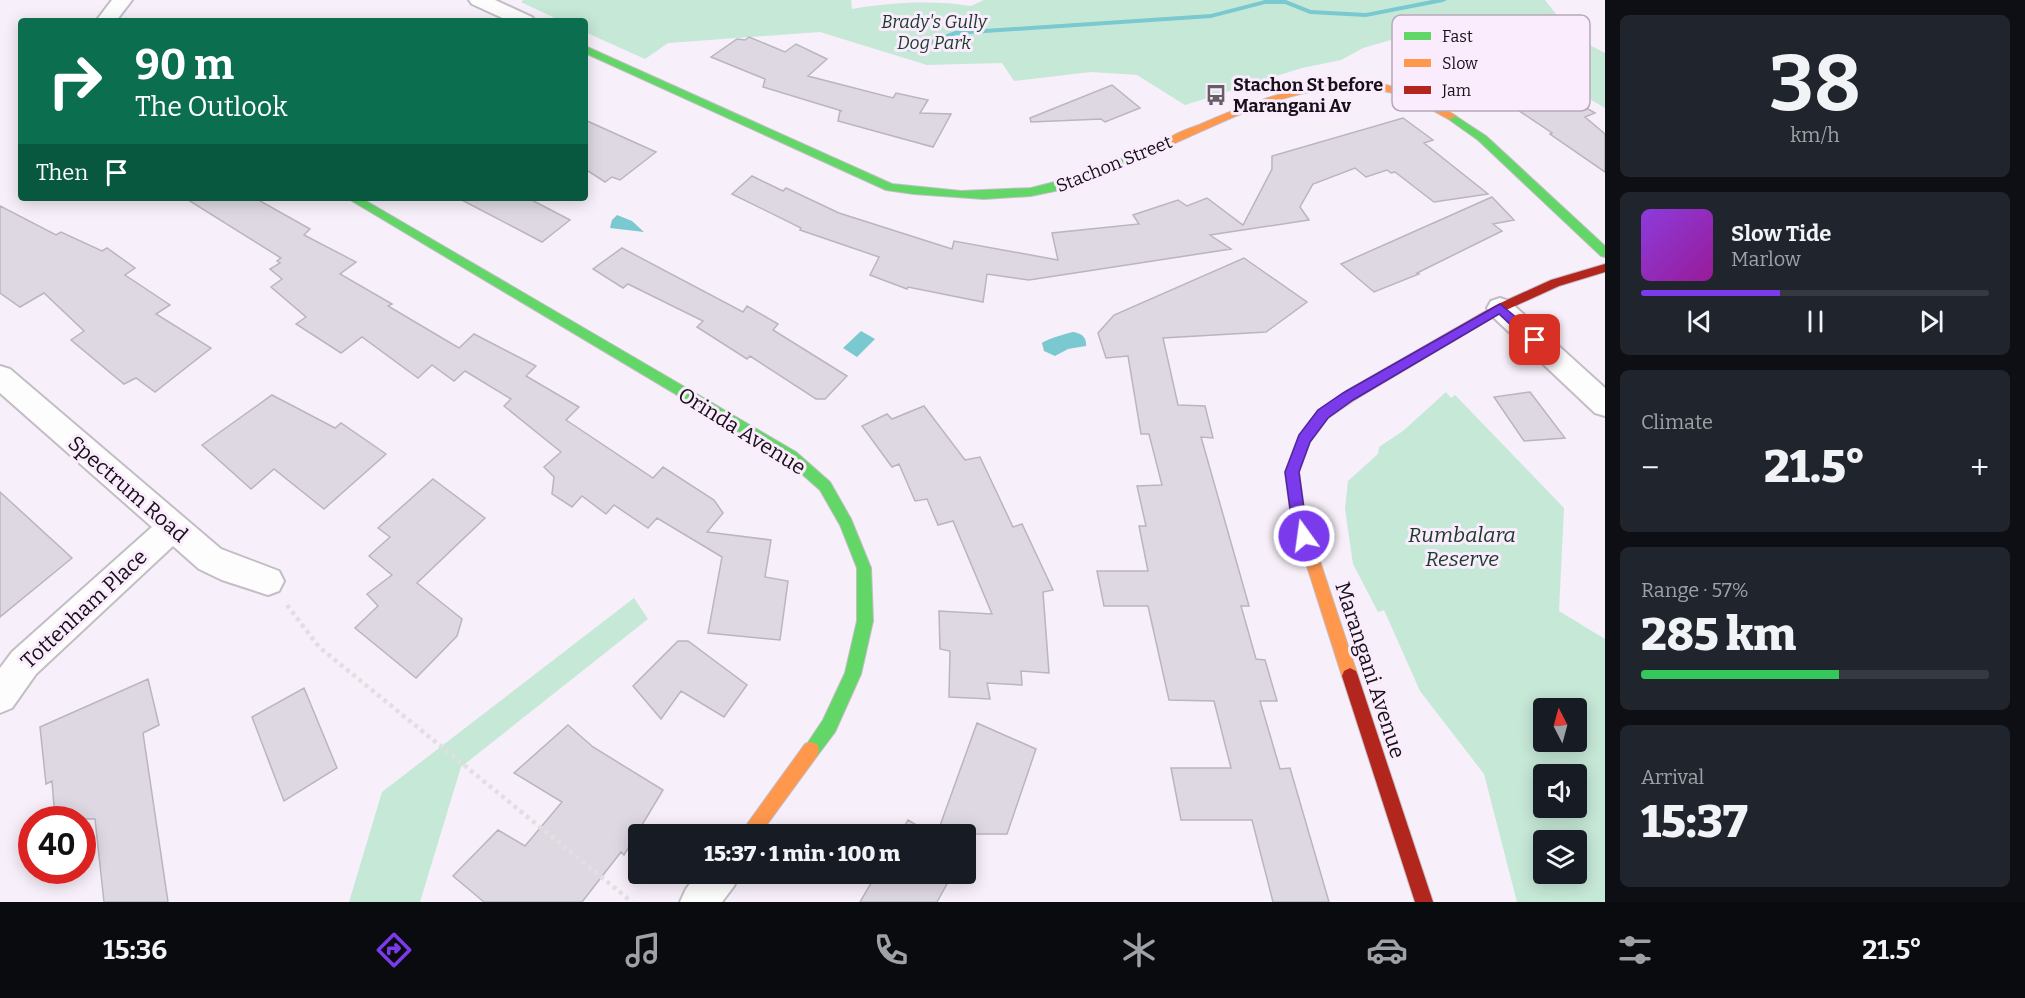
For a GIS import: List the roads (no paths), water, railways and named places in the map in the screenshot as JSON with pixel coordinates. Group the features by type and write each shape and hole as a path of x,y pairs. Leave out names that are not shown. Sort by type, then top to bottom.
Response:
{"street":[{"path":"108,18 122,0"},
{"path":"479,0 518,18"},
{"name":"Stachon Street","path":"588,50 890,187 930,195 949,196 1016,195 1055,189 1306,86 1336,82 1374,85 1392,90"},
{"name":"Stachon Street","path":"1444,111 1472,129 1605,253"},
{"name":"Orinda Avenue","path":"358,201 791,456 825,486 846,523 864,568 865,621 853,674 829,726 756,824"},
{"name":"Marangani Avenue","path":"1424,902 1298,516 1292,472 1304,439 1323,414 1348,396 1500,308 1555,283 1605,268"},
{"path":"1500,308 1605,405"},
{"name":"Spectrum Road","path":"0,377 210,559 233,570 268,581"},
{"name":"Tottenham Place","path":"0,696 24,663 173,527"},
{"path":"699,902 713,884"}],"water":[{"path":"617,215 632,221 644,232 610,228 612,220"},
{"path":"861,331 875,339 857,357 843,348"},
{"path":"1073,332 1083,336 1086,346 1068,349 1055,356 1044,351 1042,343"}],"waterway":[{"path":"909,50 955,33 1211,16 1265,2 1286,2 1310,12 1366,15 1443,0"}],"place":[{"name":"Stachon St before Marangani Av","path":"1216,95"}],"park label":[{"name":"Brady's Gully Dog Park","path":"934,32"},
{"name":"Rumbalara Reserve","path":"1462,547"}]}
